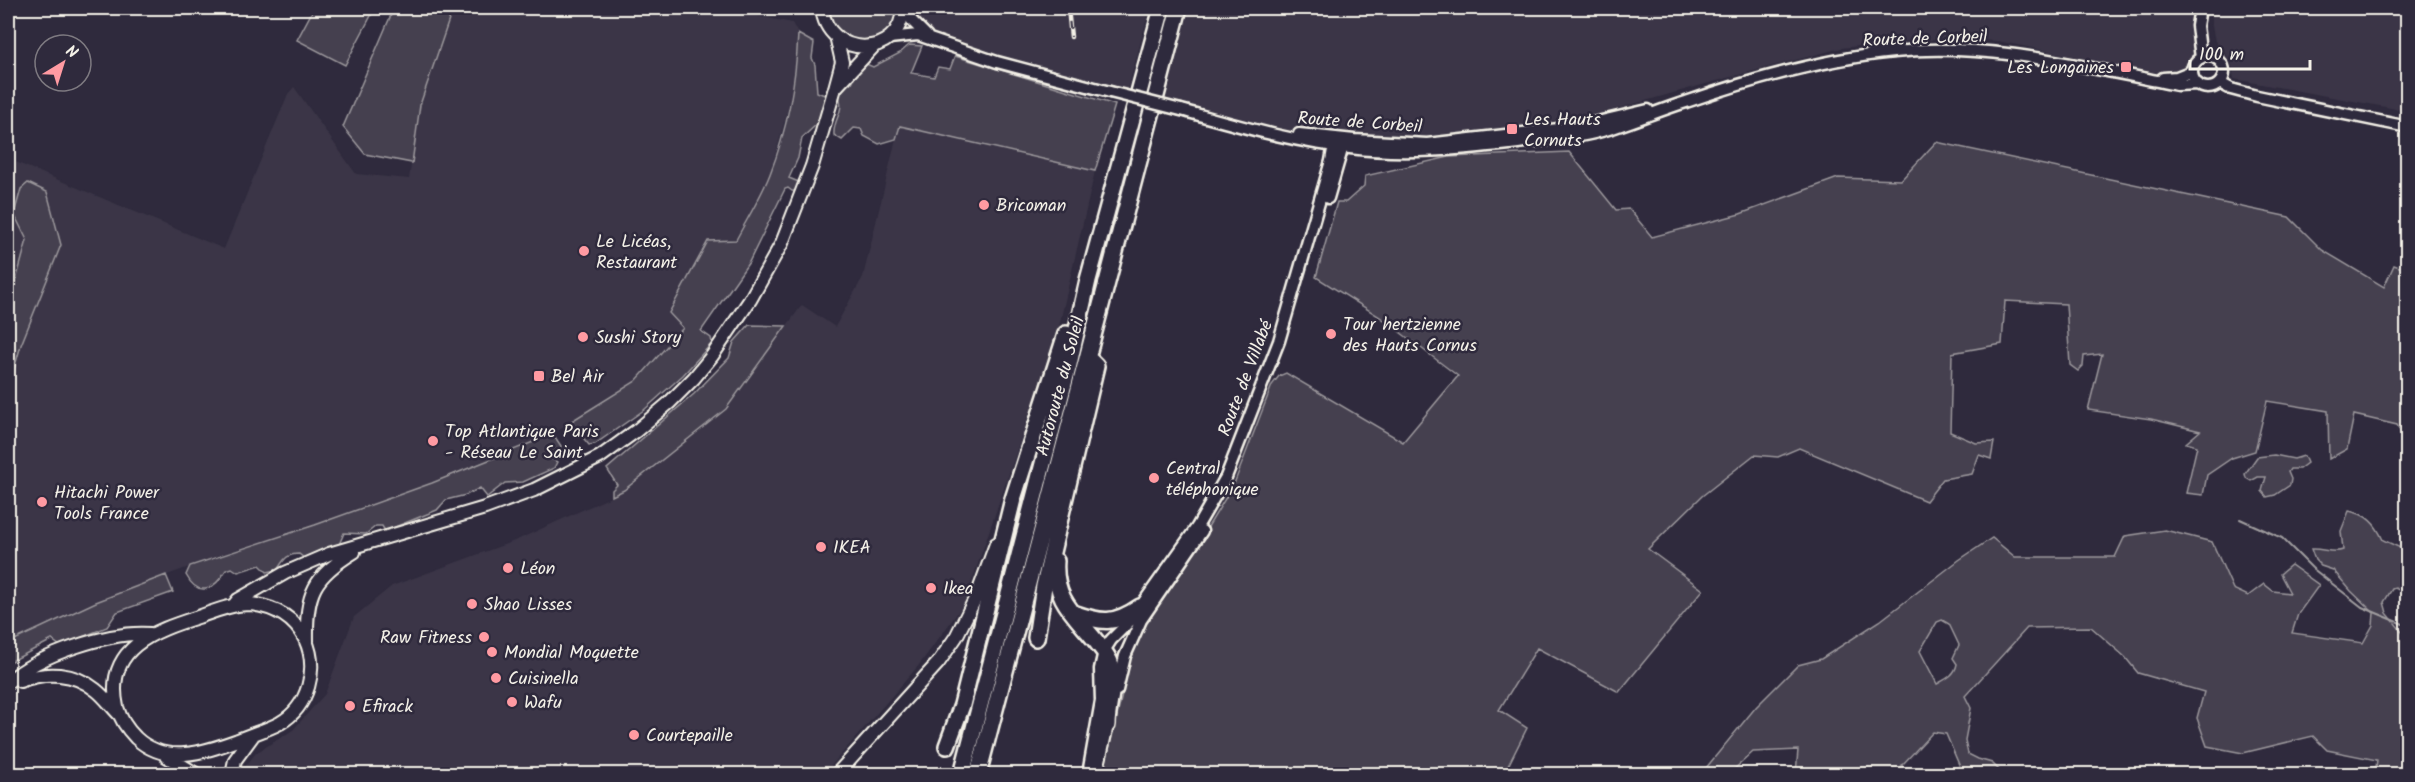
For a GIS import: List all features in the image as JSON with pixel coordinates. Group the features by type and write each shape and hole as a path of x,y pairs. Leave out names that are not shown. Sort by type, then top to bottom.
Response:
{"highway":[{"name":"Autoroute du Soleil","path":"962,774 1069,363 1088,280 1162,8"},
{"name":"Autoroute du Soleil","path":"978,774 1179,8"},
{"path":"948,746 962,705 1013,499 1080,287 1088,280"},
{"path":"1036,638 1044,586 1096,366 1088,358"},
{"path":"1059,525 1056,583 1065,603 1104,651 1113,675 1107,707 1107,725"},
{"path":"1073,613 1094,620 1113,621 1122,619 1140,607"}],"main road":[{"path":"234,605 238,600 297,567 329,554 485,508 534,490 600,457 636,431 694,378 750,300 782,243 812,166 842,62 836,36 823,17 822,8"},
{"path":"835,88 874,46 889,38 899,25 904,8"},
{"path":"836,36 851,46 874,46"},
{"path":"837,774 938,663 956,637 978,593 1013,499"},
{"path":"159,752 195,754 255,733 288,718 304,698 310,683 308,608 317,583 333,564 359,547"},
{"path":"8,683 47,659 95,640 118,635 150,634 234,605 250,604 277,611 294,623 308,645"},
{"path":"120,715 116,691 119,669 131,649 150,634"},
{"path":"8,683 48,673 74,678 95,689 120,715 140,742 196,774"},
{"name":"Route de Villabé","path":"1096,774 1107,725"},
{"path":"232,774 235,760 255,733"}],"street":[{"name":"Route de Corbeil","path":"904,8 912,21 930,38"},
{"path":"2200,8 2197,26 2201,58"},
{"path":"2197,26 2223,67 2224,73 2220,83 2207,88 2198,84 2192,71 2193,66 2206,56 2216,58"},
{"name":"Route de Corbeil","path":"889,38 910,34 930,38 997,62 1256,130 1339,143 1427,144 1576,127 1674,106 1730,87 1843,58 1897,52 1958,50 1996,52 2177,85 2198,84"},
{"name":"Route de Corbeil","path":"2145,78 2176,77 2192,71"},
{"path":"2220,83 2231,89 2257,96 2408,127"},
{"name":"Route de Villabé","path":"1104,651 1111,640 1131,620 1201,521 1230,467 1264,383 1292,302 1339,143"},
{"name":"Route de Villabé","path":"1107,725 1125,656 1141,620 1204,528 1222,498 1238,462 1281,354 1339,143"},
{"path":"1088,774 1101,701 1100,669 1104,651"}],"shaded area":[{"path":"314,8 375,8 345,65 297,40"},
{"path":"394,8 453,8 420,105 412,163 365,154 343,127"},
{"path":"453,8 720,8 792,23 798,34 796,69 770,174 736,241 683,328 636,381 553,434 475,467 96,601 8,643 8,159 224,249 288,94 294,87 356,174 409,179 420,105"},
{"path":"827,8 899,8 894,23 885,33 874,40 862,42 850,40 840,33 831,23"},
{"path":"915,8 1150,8 1127,92 984,54 946,40 927,32 919,24"},
{"path":"1190,8 2199,8 2195,55 2184,68 2177,72 2164,74 2146,71 1998,41 1958,39 1894,42 1841,48 1727,78 1591,116 1562,131 1345,144 1257,129 1164,98"},
{"path":"2214,8 2407,8 2407,111 2234,79 2231,61 2215,41 2211,21"},
{"path":"798,34 814,43 812,58 815,65 817,92 827,96 819,122 802,138 798,158 789,178 801,183 798,191 785,189 749,262 701,331 711,338 712,343 683,375 644,410 595,444 589,445 570,422 636,381 683,328 669,313 708,241 736,240 758,199 770,174 786,123 793,87"},
{"path":"909,45 922,46 911,73 934,77 938,67 950,69 955,56 1115,105 1095,171 900,126 896,139 879,144 864,136 861,129 854,128 842,140 834,135 841,107 839,95 846,85 852,83 859,67 864,63 873,67 900,53"},
{"path":"899,126 1095,171 1057,335 964,604 919,665 824,774 244,774 245,767 256,753 293,730 325,694 354,617 392,586 517,540 624,491 726,409 802,305 835,327 863,277"},
{"path":"1936,142 2289,217 2322,250 2384,287 2394,265 2407,270 2407,444 2397,425 2354,415 2347,449 2329,459 2328,411 2267,401 2255,451 2232,458 2207,475 2203,495 2186,493 2197,446 2186,443 2200,431 2151,419 2088,410 2102,354 2084,356 2083,366 2078,371 2070,365 2066,304 2005,301 2002,344 1952,353 1950,432 1976,443 1994,442 1991,459 1979,455 1972,474 1943,479 1926,501 1799,448 1778,457 1754,455 1702,496 1648,549 1703,590 1619,692 1537,648 1499,710 1527,728 1504,774 1107,774 1109,768 1106,762 1133,649 1149,615 1234,484 1272,385 1279,376 1286,373 1403,442 1458,376 1380,317 1316,277 1337,202 1346,202 1364,186 1365,176 1449,157 1569,152 1616,210 1629,209 1652,237 1740,214 1838,178 1901,180"},
{"path":"28,183 47,192 61,245 21,345 8,390 8,310 27,240 14,214 21,189"},
{"path":"749,325 786,326 726,409 624,490 612,496 612,490 617,485 607,469 694,394 729,358 734,342"},
{"path":"553,434 561,446 560,450 549,457 557,462 554,468 523,482 505,483 487,497 480,488 466,495 446,500 437,510 385,531 382,526 376,526 366,534 344,533 338,547 304,558 299,554 291,555 277,570 267,572 260,565 238,572 232,568 226,570 217,582 207,589 196,587 186,575 190,566 432,483"},
{"path":"2274,455 2294,459 2304,456 2307,463 2299,469 2290,469 2288,472 2291,479 2290,485 2275,495 2267,497 2262,491 2266,477 2258,477 2251,481 2246,478 2245,474 2257,457"},
{"path":"2349,511 2355,512 2370,521 2383,540 2407,551 2407,594 2395,588 2392,589 2384,602 2387,613 2407,638 2407,774 2339,774 2376,767 2377,760 2327,750 2313,736 2243,753 2207,746 2197,718 2204,692 2138,673 2125,657 2091,627 2027,628 1965,696 1971,708 1965,740 1968,754 1992,763 2003,774 1963,774 1946,734 1933,732 1902,765 1903,774 1796,774 1798,750 1753,752 1729,774 1701,774 1756,707 1798,665 1821,659 1880,621 1959,560 1992,538 2015,557 2115,557 2125,536 2165,530 2212,542 2233,589 2248,596 2264,584 2273,591 2290,593 2280,574 2291,565 2319,585 2298,614 2292,633 2363,643 2373,625 2374,613 2333,570 2321,566 2315,560 2311,549 2343,550 2341,531","holes":["1942,620 1949,624 1959,645 1953,658 1957,664 1952,674 1937,684 1920,651 1937,622"]},
{"path":"166,575 173,592 117,612 107,627 60,646 52,640 8,663 8,643 96,602"}],"waterway":[{"path":"2240,519 2282,538 2312,568 2362,607 2408,626"}],"railway":[{"path":"1068,8 1071,37"}],"place":[{"name":"Les Longaines","path":"2126,67"},
{"name":"Les Hauts Cornuts","path":"1512,129"},
{"name":"Bricoman","path":"984,205"},
{"name":"Le Licéas, Restaurant","path":"584,251"},
{"name":"Tour hertzienne des Hauts Cornus","path":"1331,334"},
{"name":"Sushi Story","path":"583,337"},
{"name":"Bel Air","path":"539,376"},
{"name":"Top Atlantique Paris - Réseau Le Saint","path":"433,441"},
{"name":"Central téléphonique","path":"1154,478"},
{"name":"Hitachi Power Tools France","path":"42,502"},
{"name":"IKEA","path":"821,547"},
{"name":"Léon","path":"508,568"},
{"name":"Ikea","path":"931,588"},
{"name":"Shao Lisses","path":"472,604"},
{"name":"Raw Fitness","path":"484,637"},
{"name":"Mondial Moquette","path":"492,652"},
{"name":"Cuisinella","path":"496,678"},
{"name":"Wafu","path":"512,702"},
{"name":"Efirack","path":"350,706"},
{"name":"Courtepaille","path":"634,735"}]}
